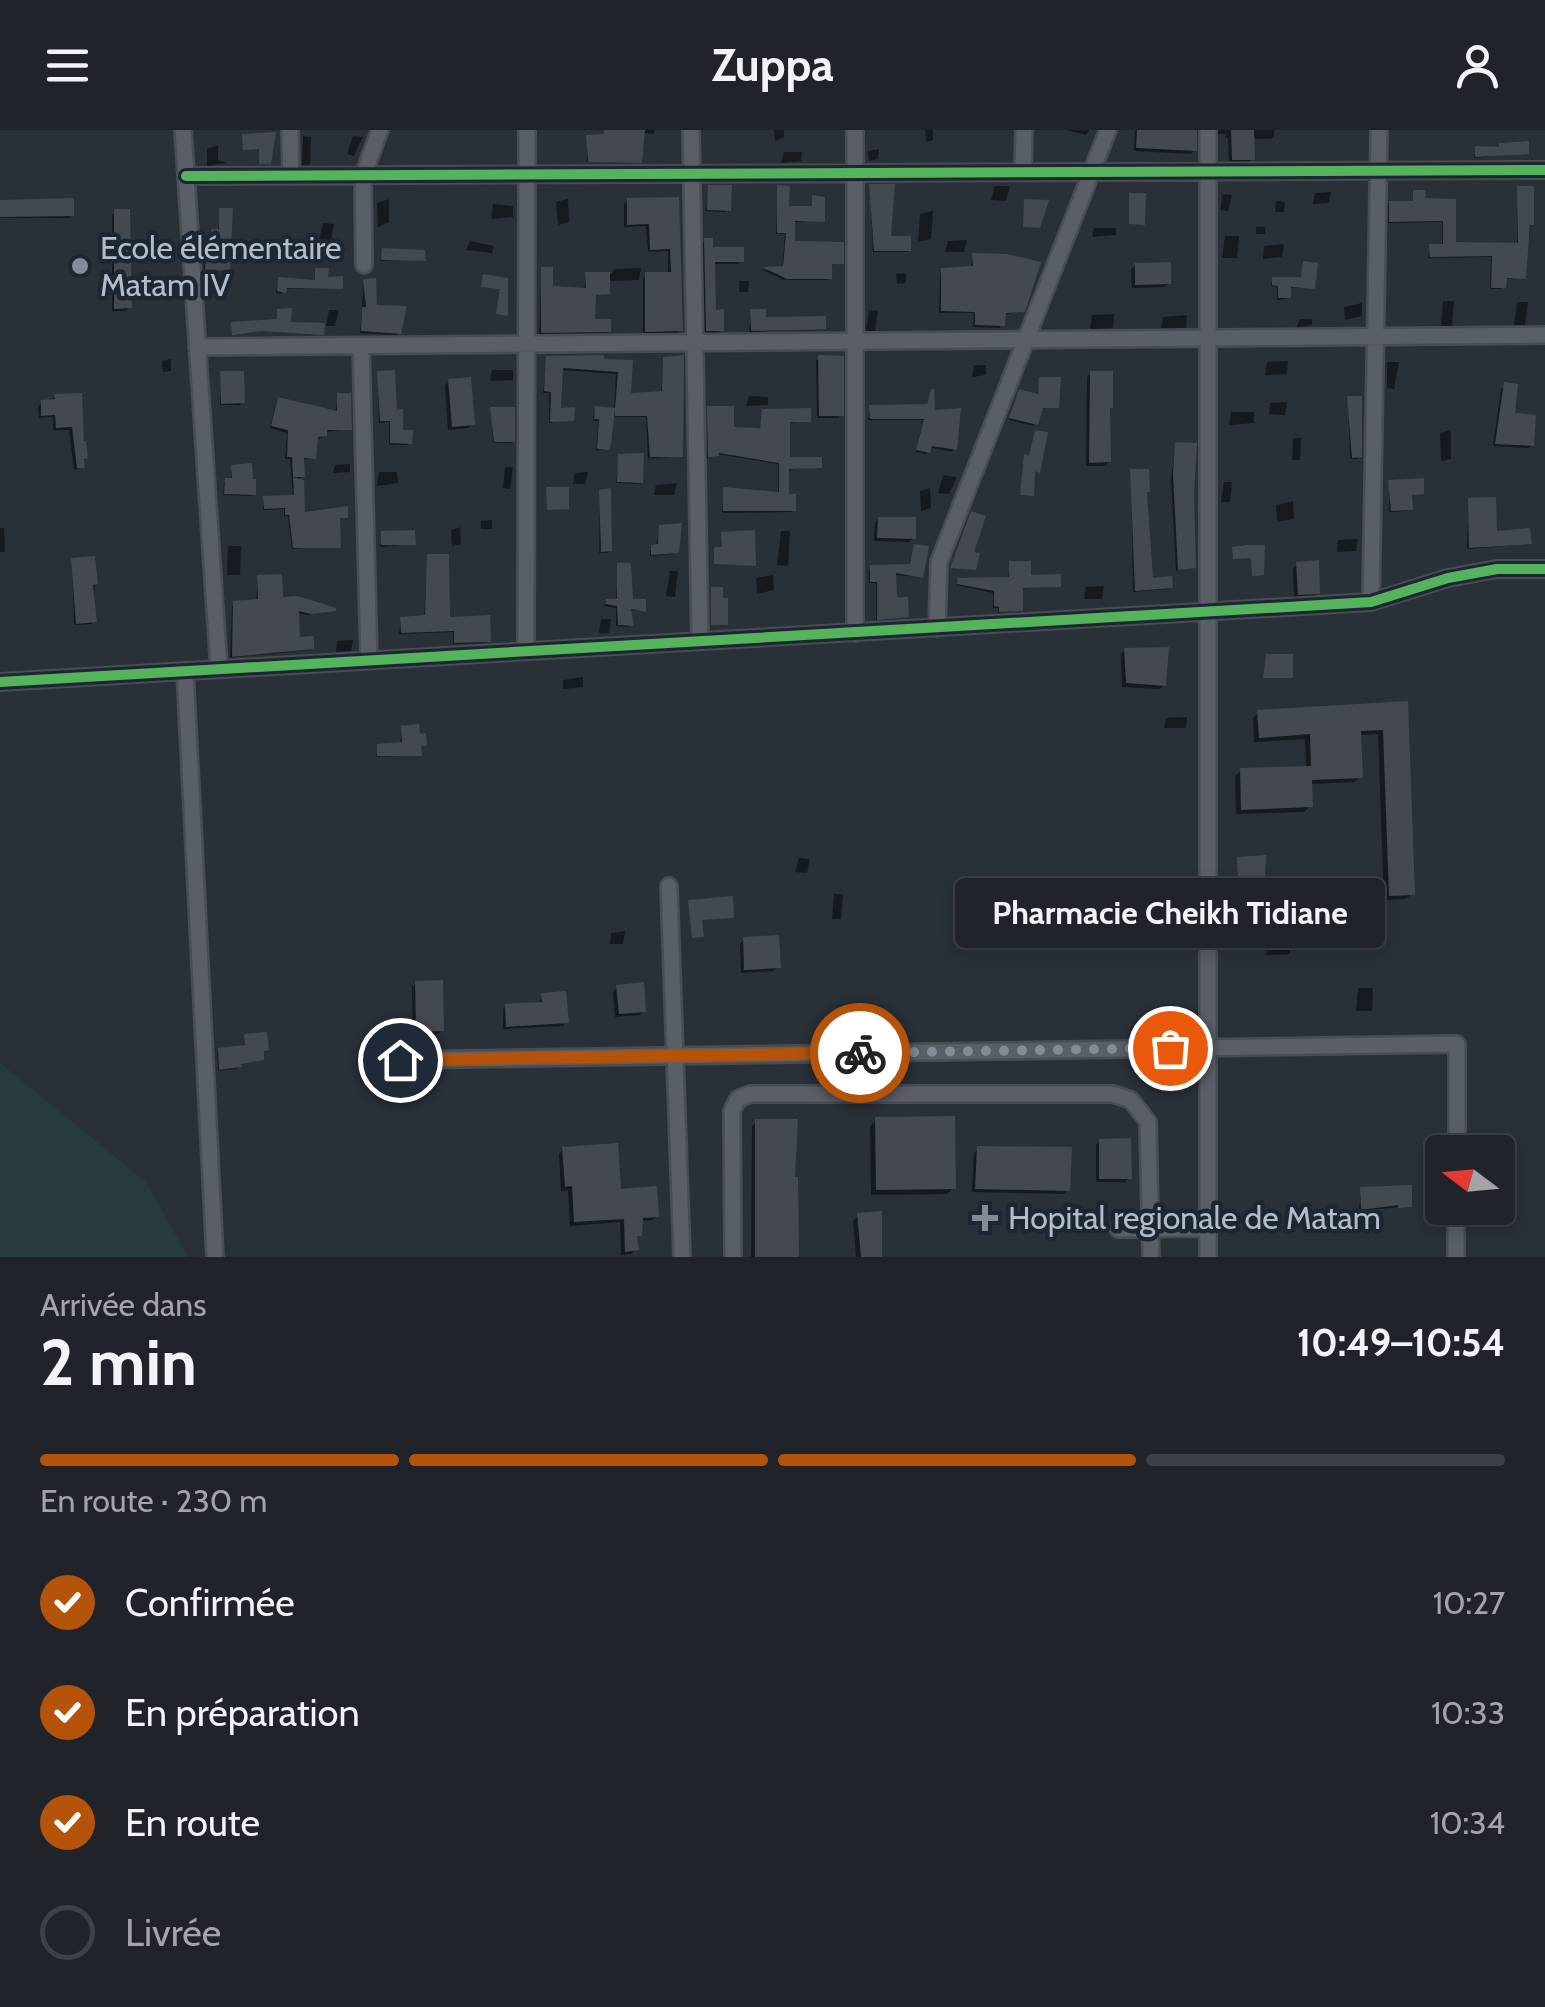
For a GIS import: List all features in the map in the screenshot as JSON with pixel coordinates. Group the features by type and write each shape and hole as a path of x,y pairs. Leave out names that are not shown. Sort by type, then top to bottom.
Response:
{"street":[{"path":"183,130 219,669"},
{"path":"290,130 291,176"},
{"path":"364,265 363,176 380,130"},
{"path":"526,651 527,130"},
{"path":"691,130 700,641"},
{"path":"855,632 856,130"},
{"path":"1023,172 1024,130"},
{"path":"937,628 940,562 1108,130"},
{"path":"1208,130 1208,1257"},
{"path":"1371,602 1379,130"},
{"path":"186,176 1545,170"},
{"path":"197,348 1545,335"},
{"path":"362,346 369,660"},
{"path":"0,682 1371,602 1448,578 1497,570 1545,569"},
{"path":"185,671 215,1257"},
{"path":"668,886 682,1257"},
{"path":"400,1060 1457,1044 1456,1135"},
{"path":"733,1257 732,1112 738,1099 750,1094 1112,1094 1131,1100 1148,1122 1151,1257"},
{"path":"1456,1225 1456,1257"},
{"path":"1118,1229 1208,1228"}],"green space":[{"path":"0,1063 146,1182 188,1257 0,1257"}],"building":[{"path":"604,130 645,130 642,163 588,162 586,135 604,134"},
{"path":"1137,130 1197,130 1197,151 1136,148"},
{"path":"1231,130 1254,130 1255,160 1232,160"},
{"path":"276,132 271,164 259,164 259,149 243,150 242,134"},
{"path":"1529,141 1529,154 1475,157 1475,146 1499,147 1499,143"},
{"path":"869,184 895,184 891,236 911,236 911,251 874,251"},
{"path":"708,185 732,185 731,211 707,210"},
{"path":"777,185 790,186 789,206 812,206 812,195 825,197 825,222 795,221 795,241 844,242 844,264 832,264 832,279 787,279 762,267 783,266 786,233 777,233"},
{"path":"1517,186 1534,186 1534,225 1530,225 1526,279 1507,278 1506,288 1491,288 1492,256 1430,257 1429,244 1443,244 1443,221 1389,222 1389,201 1413,201 1413,190 1426,190 1425,198 1456,199 1456,242 1518,243"},
{"path":"1129,193 1146,193 1145,225 1129,224"},
{"path":"679,197 683,331 645,332 645,272 671,272 670,249 650,250 649,224 627,225 627,198"},
{"path":"74,198 74,216 0,217 0,200"},
{"path":"1024,199 1049,200 1040,228 1023,227"},
{"path":"219,208 233,208 230,270 205,271 206,247 213,247 211,229 219,229"},
{"path":"114,209 130,209 132,308 114,309"},
{"path":"704,238 713,238 713,247 744,247 744,262 715,262 716,310 724,309 724,331 706,331"},
{"path":"382,248 425,250 426,261 381,260"},
{"path":"972,253 1007,254 1041,262 1025,312 1006,313 1005,326 975,325 975,312 941,311 941,268 973,266"},
{"path":"1303,261 1318,263 1315,289 1291,287 1291,298 1278,298 1278,286 1272,285 1272,277 1301,277"},
{"path":"1171,262 1171,284 1135,285 1135,263"},
{"path":"541,267 553,267 553,286 586,288 585,272 610,272 610,294 596,295 595,319 611,319 611,332 541,333"},
{"path":"315,268 329,268 328,277 343,276 343,289 277,291 278,277 315,280"},
{"path":"483,274 508,278 508,316 496,314 500,289 481,287"},
{"path":"376,278 377,305 407,306 401,334 361,331 362,307 366,307 363,279"},
{"path":"292,308 291,322 325,323 324,335 261,331 232,335 231,322 277,319 277,309"},
{"path":"750,309 766,309 766,317 826,316 826,329 751,331"},
{"path":"604,355 604,359 633,360 631,393 662,391 663,357 684,355 683,457 650,457 647,416 615,416 615,410 610,450 597,449 599,419 594,419 595,406 615,408 618,372 563,368 561,408 575,407 574,421 550,422 551,392 544,391 546,356"},
{"path":"818,355 844,356 844,416 819,416"},
{"path":"395,370 397,410 403,409 403,430 413,430 412,444 390,443 390,421 380,421 377,371"},
{"path":"220,371 244,371 245,403 221,404"},
{"path":"1090,371 1113,371 1111,462 1089,463"},
{"path":"471,377 475,425 452,427 448,379"},
{"path":"1039,377 1061,377 1059,408 1043,408 1038,425 1009,418 1019,389 1038,394"},
{"path":"1504,382 1518,384 1515,413 1536,415 1534,446 1495,444"},
{"path":"931,389 935,410 961,408 957,450 932,446 930,453 916,450 924,419 870,419 869,405 927,404"},
{"path":"82,393 88,458 84,459 85,468 77,468 72,427 56,428 55,415 41,416 41,400 55,399 54,394"},
{"path":"337,393 351,393 352,430 327,430 327,436 318,437 316,459 304,458 305,477 293,477 292,457 287,457 288,430 271,426 278,397 337,411"},
{"path":"1347,396 1362,396 1362,457 1352,458"},
{"path":"707,406 734,406 734,427 760,428 762,409 811,408 811,422 790,422 790,457 822,457 822,468 789,469 789,494 796,494 796,511 723,511 723,487 779,492 779,463 719,453 708,457"},
{"path":"490,407 515,407 515,442 494,442"},
{"path":"1035,430 1048,432 1040,473 1035,471 1034,496 1020,495 1024,454 1029,456"},
{"path":"1175,442 1197,443 1196,568 1178,570 1173,475"},
{"path":"644,453 643,483 617,482 618,454"},
{"path":"252,463 256,495 224,494 225,478 232,478 231,465"},
{"path":"1130,469 1149,469 1153,578 1172,576 1173,588 1135,591"},
{"path":"293,477 304,480 305,512 348,506 348,518 340,518 341,548 293,548 285,508 264,509 263,496 294,495"},
{"path":"1424,478 1424,494 1412,495 1413,510 1391,511 1388,480"},
{"path":"546,487 569,487 569,509 547,510"},
{"path":"611,488 612,551 601,552 599,490"},
{"path":"1496,497 1497,531 1530,528 1532,544 1469,548 1468,498"},
{"path":"971,511 986,516 974,552 980,553 976,570 950,568"},
{"path":"878,517 916,517 916,539 877,538"},
{"path":"682,523 679,553 651,555 651,545 658,544 659,525"},
{"path":"415,530 416,545 381,545 381,531"},
{"path":"755,530 756,566 714,564 714,547 722,547 721,532"},
{"path":"914,544 929,546 923,578 896,573 897,597 908,597 909,617 877,620 877,582 870,582 870,565 910,564"},
{"path":"1265,545 1264,575 1252,576 1251,558 1233,559 1232,547"},
{"path":"427,554 449,554 450,617 490,615 491,642 454,643 454,631 401,633 400,617 425,615"},
{"path":"95,556 97,622 76,624 71,558"},
{"path":"1319,560 1320,594 1298,595 1296,562"},
{"path":"1009,561 1031,561 1031,575 1061,574 1061,587 1023,588 1023,611 999,612 999,607 994,606 994,591 957,584 958,578 1009,577"},
{"path":"617,563 631,563 633,599 646,599 646,612 631,609 634,626 618,625 617,606 606,604 606,599 617,599"},
{"path":"282,574 283,597 298,596 336,608 311,614 299,611 300,637 314,636 314,649 232,657 233,601 258,599 257,575"},
{"path":"711,587 723,587 723,598 728,598 728,625 711,625"},
{"path":"1169,647 1166,686 1126,683 1124,648"},
{"path":"1266,654 1293,654 1293,678 1263,678"},
{"path":"1408,701 1415,895 1389,896 1383,730 1361,731 1363,778 1312,780 1313,807 1241,810 1240,768 1311,766 1310,734 1259,738 1257,710"},
{"path":"419,724 420,734 426,733 427,746 421,746 422,756 377,756 377,744 402,742 401,726"},
{"path":"1266,855 1265,881 1238,881 1237,857"},
{"path":"733,896 734,918 702,920 704,937 692,938 688,900"},
{"path":"779,935 781,968 744,970 743,937"},
{"path":"443,980 444,1031 416,1032 415,981"},
{"path":"644,982 646,1012 619,1014 616,985"},
{"path":"566,991 569,1023 506,1027 505,1004 542,1002 541,993"},
{"path":"267,1032 269,1050 264,1051 264,1060 219,1070 218,1048 245,1045 244,1034"},
{"path":"1183,1066 1184,1091 1161,1092 1156,1067"},
{"path":"955,1116 956,1189 876,1190 875,1117"},
{"path":"755,1119 798,1119 795,1177 799,1257 755,1257"},
{"path":"1131,1138 1132,1179 1099,1179 1099,1139"},
{"path":"618,1143 621,1189 657,1186 659,1217 643,1218 642,1236 637,1236 639,1250 625,1252 624,1219 574,1222 572,1186 565,1187 562,1147"},
{"path":"977,1146 1072,1147 1070,1191 975,1189"},
{"path":"1412,1185 1412,1207 1361,1210 1360,1187"},
{"path":"882,1211 882,1257 861,1257 857,1213"}],"cycle path":[{"path":"186,176 1545,170"},
{"path":"0,682 1371,602 1448,578 1497,569 1545,569"}],"way so far":[{"path":"860,1053 1170,1048"}],"place":[{"name":"Ecole élémentaire Matam IV","path":"80,266"},
{"name":"Pharmacie Cheikh Tidiane","path":"1170,1048"},
{"name":"Hopital regionale de Matam","path":"985,1218"}],"route":[{"path":"400,1060 860,1053"}]}
